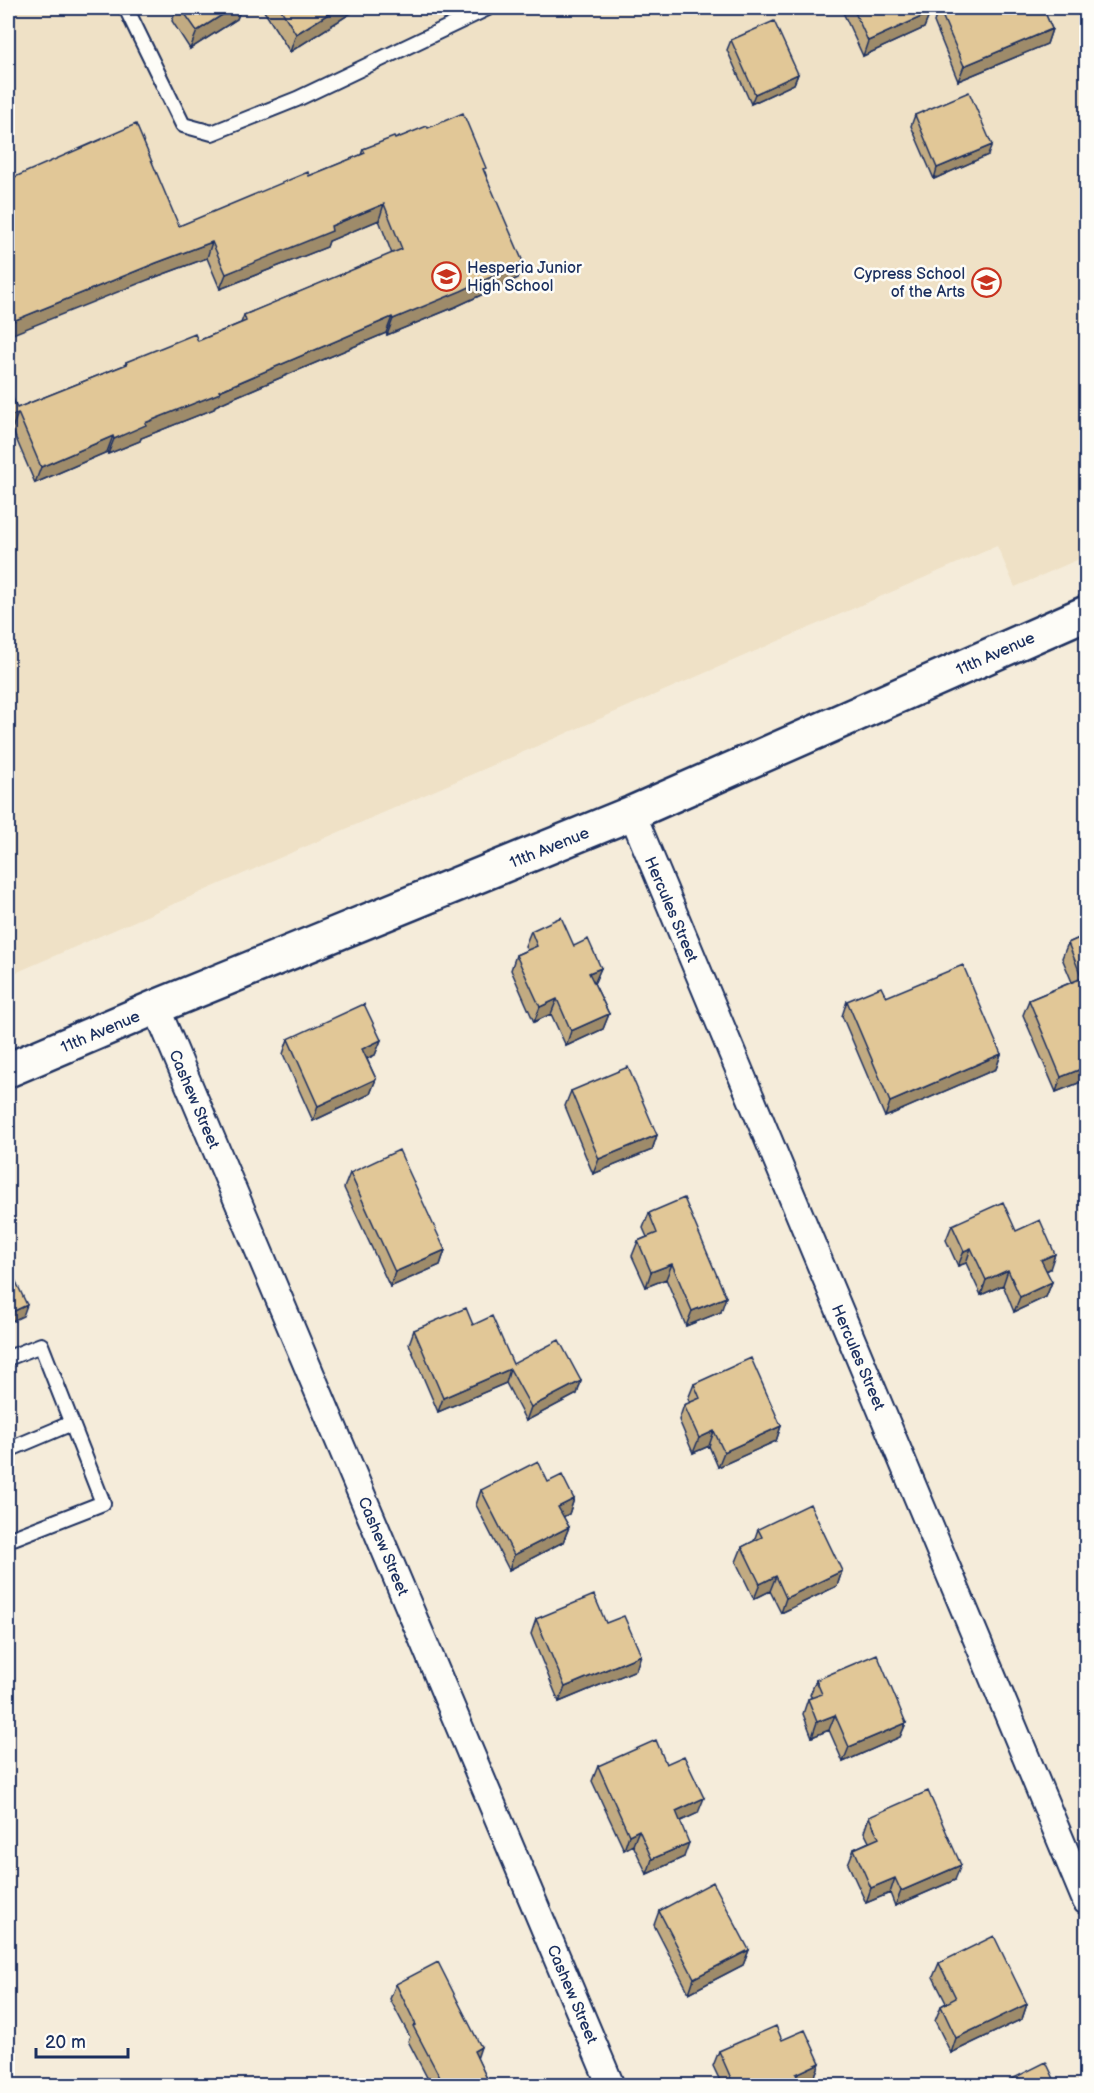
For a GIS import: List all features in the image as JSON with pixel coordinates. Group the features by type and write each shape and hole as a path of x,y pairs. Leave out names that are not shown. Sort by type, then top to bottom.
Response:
{"main road":[{"name":"11th Avenue","path":"8,1070 156,1007 632,813 1086,613"}],"street":[{"name":"Hercules Street","path":"632,813 1086,1901"},
{"name":"Cashew Street","path":"156,1007 611,2085"}],"lane":[{"path":"126,8 183,125 212,133 297,99 488,8"},
{"path":"8,1358 41,1345 103,1503 8,1540"},
{"path":"8,1450 72,1423"}],"shaded area":[{"name":"Hesperia Junior High School","path":"8,8 1086,8 1086,556 1015,587 997,546 8,976"}],"building":[{"path":"181,8 233,8 197,31"},
{"path":"280,8 338,8 296,34"},
{"path":"853,8 927,8 930,13 868,41"},
{"path":"939,8 1043,8 1052,29 964,66"},
{"path":"774,21 798,74 755,94 731,40"},
{"path":"969,92 992,145 937,168 915,115"},
{"path":"463,113 486,168 483,169 523,262 461,291 393,319 392,317 219,391 220,393 145,423 146,425 114,439 113,436 41,467 18,413 8,417 8,386 17,408 195,334 198,341 246,321 244,315 402,249 384,204 331,226 332,231 226,274 212,242 8,323 8,180 136,124 179,226 308,172 309,176 365,153 363,149 427,126 428,128"},
{"path":"561,917 574,946 588,939 601,968 589,973 609,1014 571,1031 557,999 540,1007 516,955 537,946 531,931"},
{"path":"1086,935 1086,1067 1061,1077 1029,1000 1082,978 1068,943"},
{"path":"963,965 1001,1054 890,1102 847,1001 881,987 886,997"},
{"path":"364,1004 381,1040 362,1049 376,1079 318,1106 288,1039"},
{"path":"628,1067 657,1135 599,1159 571,1091"},
{"path":"399,1150 445,1250 395,1272 350,1173"},
{"path":"684,1198 726,1297 692,1311 672,1264 651,1272 638,1241 657,1233 649,1213"},
{"path":"1003,1202 1016,1231 1040,1220 1055,1254 1041,1260 1052,1282 1020,1297 1008,1270 986,1280 971,1248 964,1251 952,1225"},
{"path":"8,1265 27,1305 8,1314"},
{"path":"466,1308 473,1325 492,1316 513,1364 559,1340 581,1381 531,1407 510,1369 443,1398 414,1330"},
{"path":"751,1358 781,1426 724,1452 714,1431 699,1438 684,1405 700,1398 694,1384"},
{"path":"538,1461 548,1482 562,1475 574,1499 558,1507 569,1527 514,1555 481,1490"},
{"path":"810,1504 842,1571 786,1598 776,1576 760,1584 742,1547 762,1537 758,1529"},
{"path":"594,1595 606,1623 624,1616 641,1655 565,1687 536,1619"},
{"path":"877,1654 906,1723 849,1747 835,1715 817,1722 808,1699 822,1694 816,1680"},
{"path":"656,1740 666,1764 684,1756 704,1798 676,1811 689,1843 652,1859 639,1830 629,1835 598,1766"},
{"path":"928,1791 961,1865 901,1891 895,1878 871,1888 854,1849 879,1838 869,1817"},
{"path":"713,1882 749,1950 694,1978 659,1911"},
{"path":"994,1936 1027,2004 956,2038 941,2006 956,1998 939,1963"},
{"path":"438,1962 481,2047 474,2051 490,2085 444,2085 413,2026 416,2025 396,1984"},
{"path":"776,2026 782,2040 805,2030 820,2063 796,2074 801,2085 734,2085 719,2051"},
{"path":"1046,2062 1057,2085 1000,2085"}],"place":[{"name":"Hesperia Junior High School","path":"446,276"},
{"name":"Cypress School of the Arts","path":"986,282"}]}
